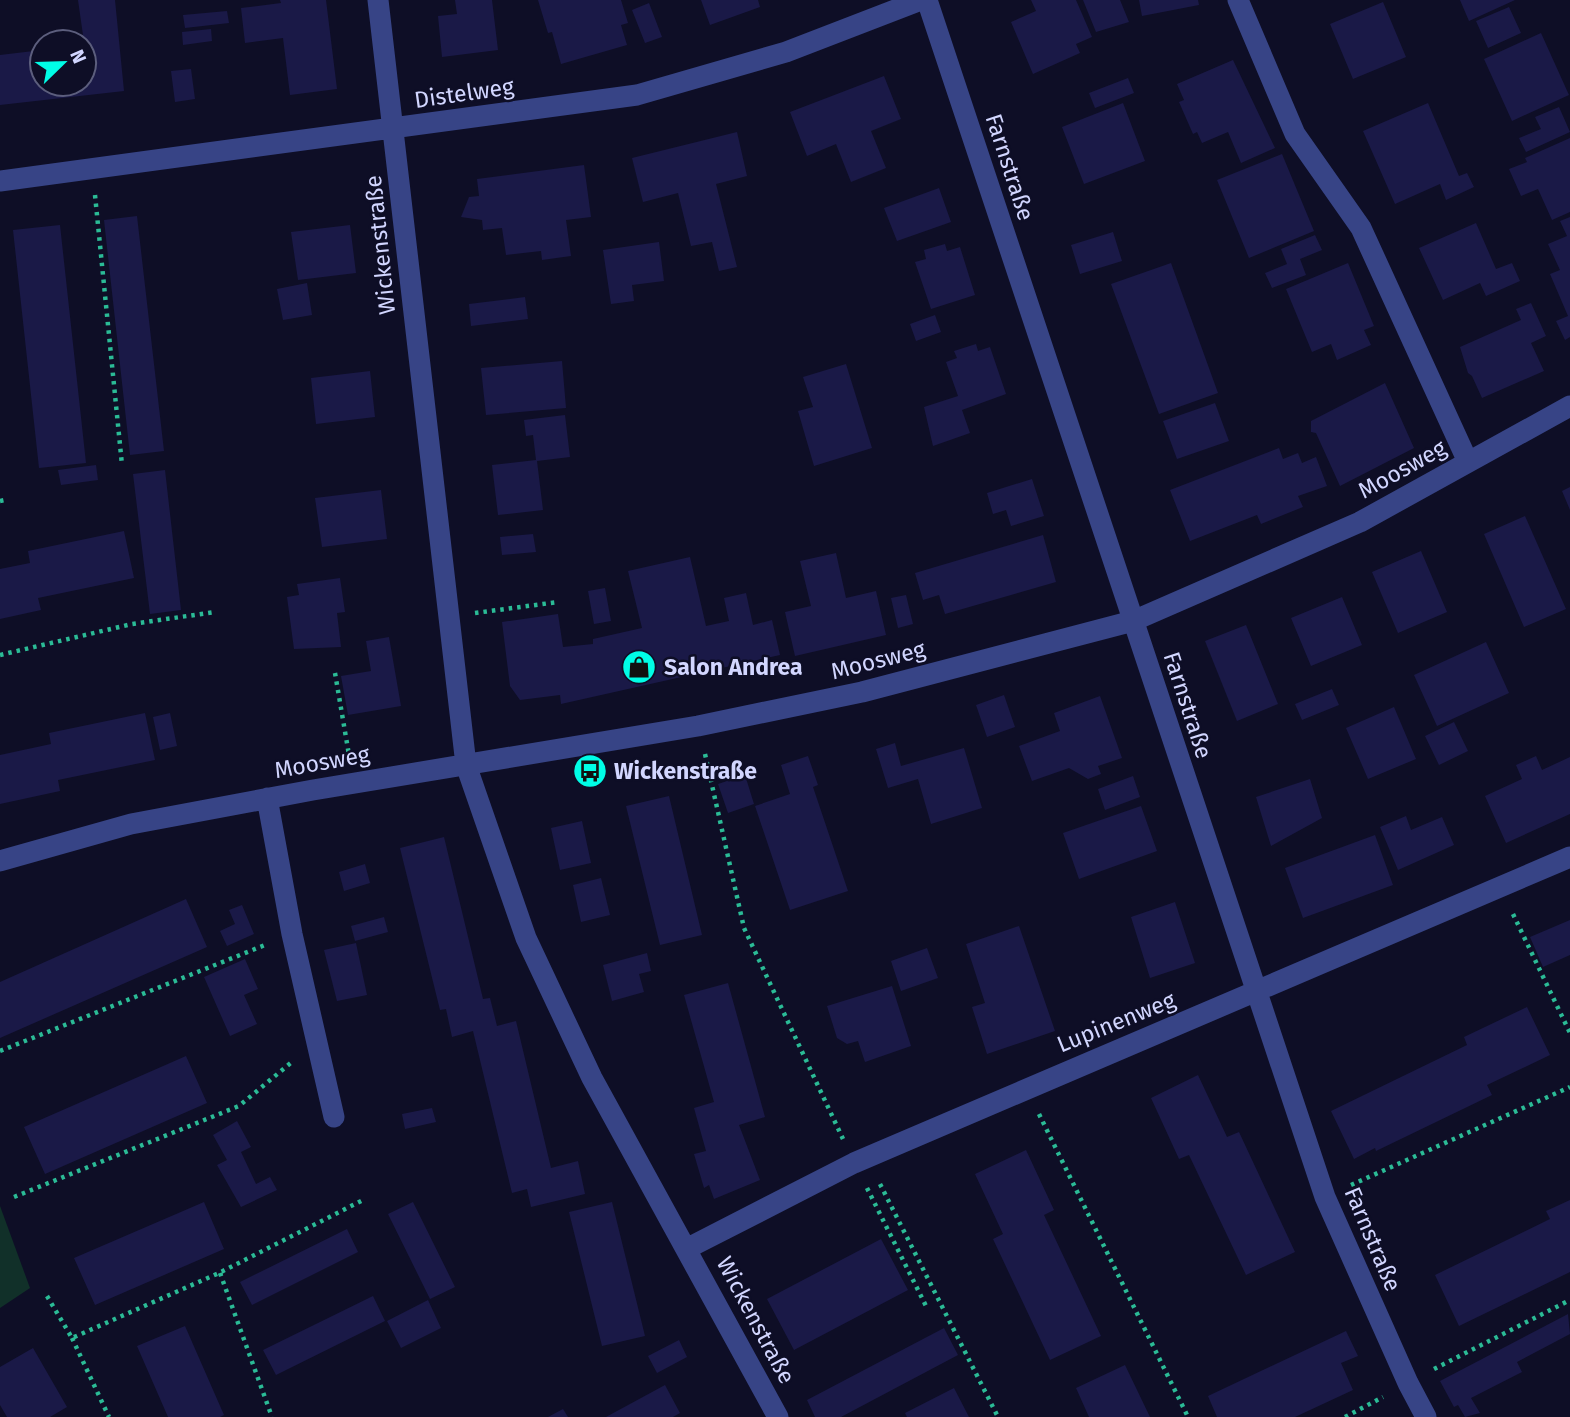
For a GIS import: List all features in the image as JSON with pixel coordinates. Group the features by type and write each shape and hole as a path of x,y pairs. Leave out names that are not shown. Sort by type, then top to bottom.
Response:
{"street":[{"name":"Wickenstraße","path":"378,0 466,765 526,938 592,1078 688,1248 777,1416"},
{"name":"Distelweg","path":"0,181 92,166 394,129 637,95 786,52 921,0"},
{"name":"Farnstraße","path":"927,0 1325,1197 1408,1383 1426,1417"},
{"name":"Moosweg","path":"1238,0 1295,134 1361,228 1468,462"},
{"name":"Moosweg","path":"0,861 131,824 353,783 698,726 862,692 1133,621 1360,522 1570,406"},
{"name":"Moosweg","path":"267,798 292,934 334,1117"},
{"name":"Lupinenweg","path":"688,1248 860,1160 1570,857"}],"path":[{"path":"92,166 122,465"},
{"path":"449,617 558,602"},
{"path":"0,654 132,624 215,612"},
{"path":"335,673 353,783"},
{"path":"698,726 744,928 860,1160 998,1417"},
{"path":"1500,888 1570,1033"},
{"path":"0,1051 292,934"},
{"path":"14,1197 239,1106 316,1043"},
{"path":"1325,1197 1570,1087"},
{"path":"1027,1088 1188,1417"},
{"path":"860,1160 927,1308"},
{"path":"72,1338 219,1273 363,1200"},
{"path":"219,1273 272,1417"},
{"path":"47,1296 72,1338 109,1417"},
{"path":"1345,1417 1570,1300"}],"green space":[{"path":"0,1206 30,1288 0,1308"}],"building":[{"path":"78,0 115,0 124,91 98,94 98,28 82,28"},
{"path":"280,0 326,0 337,89 290,95 283,38 245,43 241,8 281,3"},
{"path":"455,0 492,0 498,50 442,57 438,16 457,14"},
{"path":"538,0 621,0 628,23 621,25 627,45 561,64 552,32 548,33"},
{"path":"701,0 758,0 760,7 710,25"},
{"path":"1031,0 1076,0 1092,37 1076,44 1080,53 1033,74 1011,22 1036,11"},
{"path":"1083,0 1120,0 1129,22 1096,32"},
{"path":"1139,0 1198,0 1199,5 1142,16"},
{"path":"1460,0 1515,0 1469,21"},
{"path":"1383,2 1406,57 1353,79 1330,24"},
{"path":"649,3 662,37 645,43 632,10"},
{"path":"1509,7 1521,33 1488,48 1476,21"},
{"path":"227,11 229,23 185,28 183,15"},
{"path":"211,29 212,41 183,45 182,32"},
{"path":"1541,33 1569,95 1512,121 1484,59"},
{"path":"28,52 28,98 62,98 0,105 0,55"},
{"path":"1233,60 1275,148 1241,163 1228,132 1202,143 1197,132 1193,134 1179,102 1184,100 1177,84"},
{"path":"191,69 195,99 175,102 171,71"},
{"path":"884,76 901,119 871,131 886,168 851,182 836,144 807,156 790,112"},
{"path":"1128,78 1134,93 1095,108 1089,93"},
{"path":"1123,103 1145,161 1084,184 1062,127"},
{"path":"1428,103 1459,176 1467,173 1474,187 1446,200 1440,184 1395,204 1363,131"},
{"path":"1559,107 1570,132 1526,152 1519,138 1541,129 1535,117"},
{"path":"737,132 747,176 716,184 737,267 719,271 712,242 691,246 678,193 643,202 632,158"},
{"path":"1570,138 1570,212 1552,220 1538,189 1521,196 1509,169 1527,162 1525,158"},
{"path":"1282,154 1314,231 1249,258 1217,180"},
{"path":"584,165 591,217 566,220 571,256 542,260 541,251 506,255 502,228 483,230 482,220 461,217 469,197 479,196 477,179"},
{"path":"939,188 951,222 897,241 884,208"},
{"path":"137,216 164,451 130,455 104,220"},
{"path":"1570,217 1570,337 1565,340 1556,321 1568,316 1550,274 1560,270 1548,244 1567,236 1560,221"},
{"path":"1476,223 1496,269 1512,263 1520,281 1486,296 1480,283 1443,300 1419,248"},
{"path":"60,225 86,463 39,468 13,230"},
{"path":"350,225 356,273 298,280 291,232"},
{"path":"1113,232 1122,261 1080,274 1071,245"},
{"path":"1315,235 1322,250 1300,259 1306,275 1272,288 1265,273 1287,264 1281,249"},
{"path":"659,242 664,281 632,285 634,301 611,304 603,250"},
{"path":"945,244 947,251 960,247 975,295 931,309 915,262 926,259 924,250"},
{"path":"1171,263 1218,393 1159,414 1111,284"},
{"path":"1348,263 1374,326 1364,330 1371,345 1337,360 1331,344 1312,352 1286,289"},
{"path":"307,283 312,315 283,320 277,289"},
{"path":"525,297 528,319 471,326 469,304"},
{"path":"1531,303 1546,336 1531,343 1544,371 1482,398 1468,373 1460,347 1521,320 1516,309"},
{"path":"935,315 941,332 916,341 910,324"},
{"path":"976,344 978,351 990,347 1006,394 962,410 970,433 933,446 924,407 958,396 946,362 957,358 954,351"},
{"path":"562,361 566,408 486,415 481,368"},
{"path":"846,364 872,448 814,466 798,411 813,407 803,377"},
{"path":"370,371 375,417 316,424 311,378"},
{"path":"1385,383 1414,448 1340,486 1316,433 1311,432 1311,421"},
{"path":"1215,403 1229,441 1177,459 1163,421"},
{"path":"565,415 570,457 537,461 543,510 498,515 492,465 536,460 533,435 526,436 524,420"},
{"path":"1279,448 1283,459 1298,453 1302,463 1316,457 1327,486 1298,496 1303,507 1261,524 1257,515 1190,541 1170,490"},
{"path":"96,465 98,480 61,485 58,470"},
{"path":"165,470 181,610 150,614 133,474"},
{"path":"1032,479 1044,516 1011,526 1006,510 993,514 987,493"},
{"path":"1570,487 1570,510 1562,491"},
{"path":"381,490 387,539 322,547 315,498"},
{"path":"1525,516 1566,609 1524,627 1484,534"},
{"path":"124,531 134,578 38,598 41,610 0,619 0,569 30,563 28,551"},
{"path":"533,534 536,552 502,555 500,537"},
{"path":"1043,535 1056,582 945,614 939,595 923,600 915,573"},
{"path":"1421,551 1447,612 1398,633 1372,572"},
{"path":"836,553 846,598 876,591 886,635 795,656 785,612 811,606 800,561"},
{"path":"690,557 706,626 729,621 724,598 746,593 753,625 772,620 780,655 561,704 560,695 520,700 510,686 502,622 558,614 563,647 593,644 593,639 642,628 628,571"},
{"path":"340,578 345,612 337,613 341,647 294,649 287,597 299,595 297,584"},
{"path":"605,588 611,621 594,624 588,591"},
{"path":"906,595 913,624 898,628 891,598"},
{"path":"1342,597 1362,645 1311,666 1291,618"},
{"path":"1246,625 1278,704 1237,721 1205,641"},
{"path":"389,637 401,706 348,715 341,676 371,671 366,641"},
{"path":"1486,642 1509,693 1437,726 1414,675"},
{"path":"1332,689 1339,705 1302,720 1295,704"},
{"path":"1004,695 1015,727 987,737 976,705"},
{"path":"1100,696 1122,758 1098,766 1101,774 1088,779 1069,768 1032,781 1019,746 1060,731 1054,713"},
{"path":"1394,707 1416,759 1368,779 1346,728"},
{"path":"145,713 155,760 58,780 60,791 0,804 0,755 51,744 49,733"},
{"path":"170,713 177,746 160,750 153,717"},
{"path":"1454,722 1468,751 1439,765 1425,736"},
{"path":"895,743 901,766 964,748 982,808 931,824 918,779 888,788 876,749"},
{"path":"808,756 818,785 813,787 848,891 790,910 755,806 790,794 781,765"},
{"path":"1536,756 1542,770 1570,757 1570,814 1506,843 1485,796 1522,779 1516,765"},
{"path":"745,775 754,804 728,813 718,784"},
{"path":"1133,776 1140,797 1105,810 1098,789"},
{"path":"1310,779 1322,818 1271,846 1256,797"},
{"path":"669,796 702,935 660,945 626,806"},
{"path":"1141,806 1157,851 1079,879 1063,833"},
{"path":"1406,816 1411,830 1442,817 1454,845 1398,870 1380,827"},
{"path":"582,821 591,863 560,870 551,828"},
{"path":"1375,835 1393,885 1303,918 1285,868"},
{"path":"444,837 483,999 490,998 497,1026 516,1021 551,1168 578,1161 585,1194 531,1207 527,1189 512,1193 473,1031 452,1037 446,1009 440,1010 400,848"},
{"path":"365,864 370,883 344,891 339,872"},
{"path":"601,878 610,915 581,922 573,885"},
{"path":"186,899 207,947 0,1038 0,982"},
{"path":"1175,902 1195,963 1150,978 1131,917"},
{"path":"242,905 254,934 227,946 220,931 235,924 229,910"},
{"path":"384,917 388,932 355,941 351,926"},
{"path":"1570,920 1570,955 1543,967 1530,937"},
{"path":"1019,926 1055,1031 987,1054 972,1007 985,1003 966,944"},
{"path":"356,943 367,995 337,1001 324,950"},
{"path":"927,948 938,978 901,991 891,961"},
{"path":"647,953 651,971 639,974 644,992 612,1001 603,965"},
{"path":"245,959 258,989 244,995 257,1024 230,1036 204,977"},
{"path":"728,983 765,1117 739,1125 760,1180 714,1199 709,1185 704,1188 694,1154 706,1151 694,1108 714,1102 684,995"},
{"path":"892,986 911,1046 865,1062 858,1041 847,1044 837,1038 827,1006"},
{"path":"1527,1007 1550,1055 1487,1085 1492,1095 1354,1159 1331,1111 1467,1045 1464,1037"},
{"path":"186,1056 207,1103 45,1174 24,1127"},
{"path":"1198,1075 1227,1137 1239,1132 1295,1252 1246,1275 1189,1155 1179,1159 1151,1098"},
{"path":"432,1108 436,1122 405,1129 402,1114"},
{"path":"237,1121 251,1147 241,1152 256,1184 270,1177 277,1190 241,1207 217,1165 227,1160 213,1135"},
{"path":"1026,1150 1054,1210 1044,1215 1101,1336 1050,1360 993,1239 1003,1234 975,1174"},
{"path":"1570,1200 1570,1272 1459,1326 1435,1275 1550,1219 1546,1211"},
{"path":"204,1202 224,1249 95,1305 74,1258"},
{"path":"413,1202 455,1287 430,1299 388,1214"},
{"path":"612,1202 645,1336 602,1346 569,1212"},
{"path":"347,1229 358,1252 252,1305 240,1282"},
{"path":"881,1239 908,1290 794,1350 767,1299"},
{"path":"373,1296 385,1321 276,1375 263,1350"},
{"path":"428,1300 441,1328 401,1348 387,1321"},
{"path":"1568,1314 1570,1334 1517,1362 1522,1372 1471,1398 1480,1413 1465,1417 1458,1405 1454,1407 1440,1381"},
{"path":"185,1326 224,1415 220,1417 168,1417 137,1346"},
{"path":"944,1328 958,1355 841,1417 815,1417 807,1400"},
{"path":"1346,1331 1358,1356 1341,1363 1353,1390 1295,1417 1217,1417 1208,1396"},
{"path":"679,1340 687,1357 657,1373 648,1356"},
{"path":"33,1348 67,1407 50,1417 7,1417 0,1405 0,1367"},
{"path":"1125,1365 1150,1417 1089,1417 1076,1388"},
{"path":"665,1385 680,1413 673,1417 606,1417"},
{"path":"954,1388 969,1417 907,1417 905,1413"},
{"path":"563,1409 568,1417 548,1417"}],"place":[{"name":"Salon Andrea","path":"639,667"},
{"name":"Wickenstraße","path":"590,771"}]}
